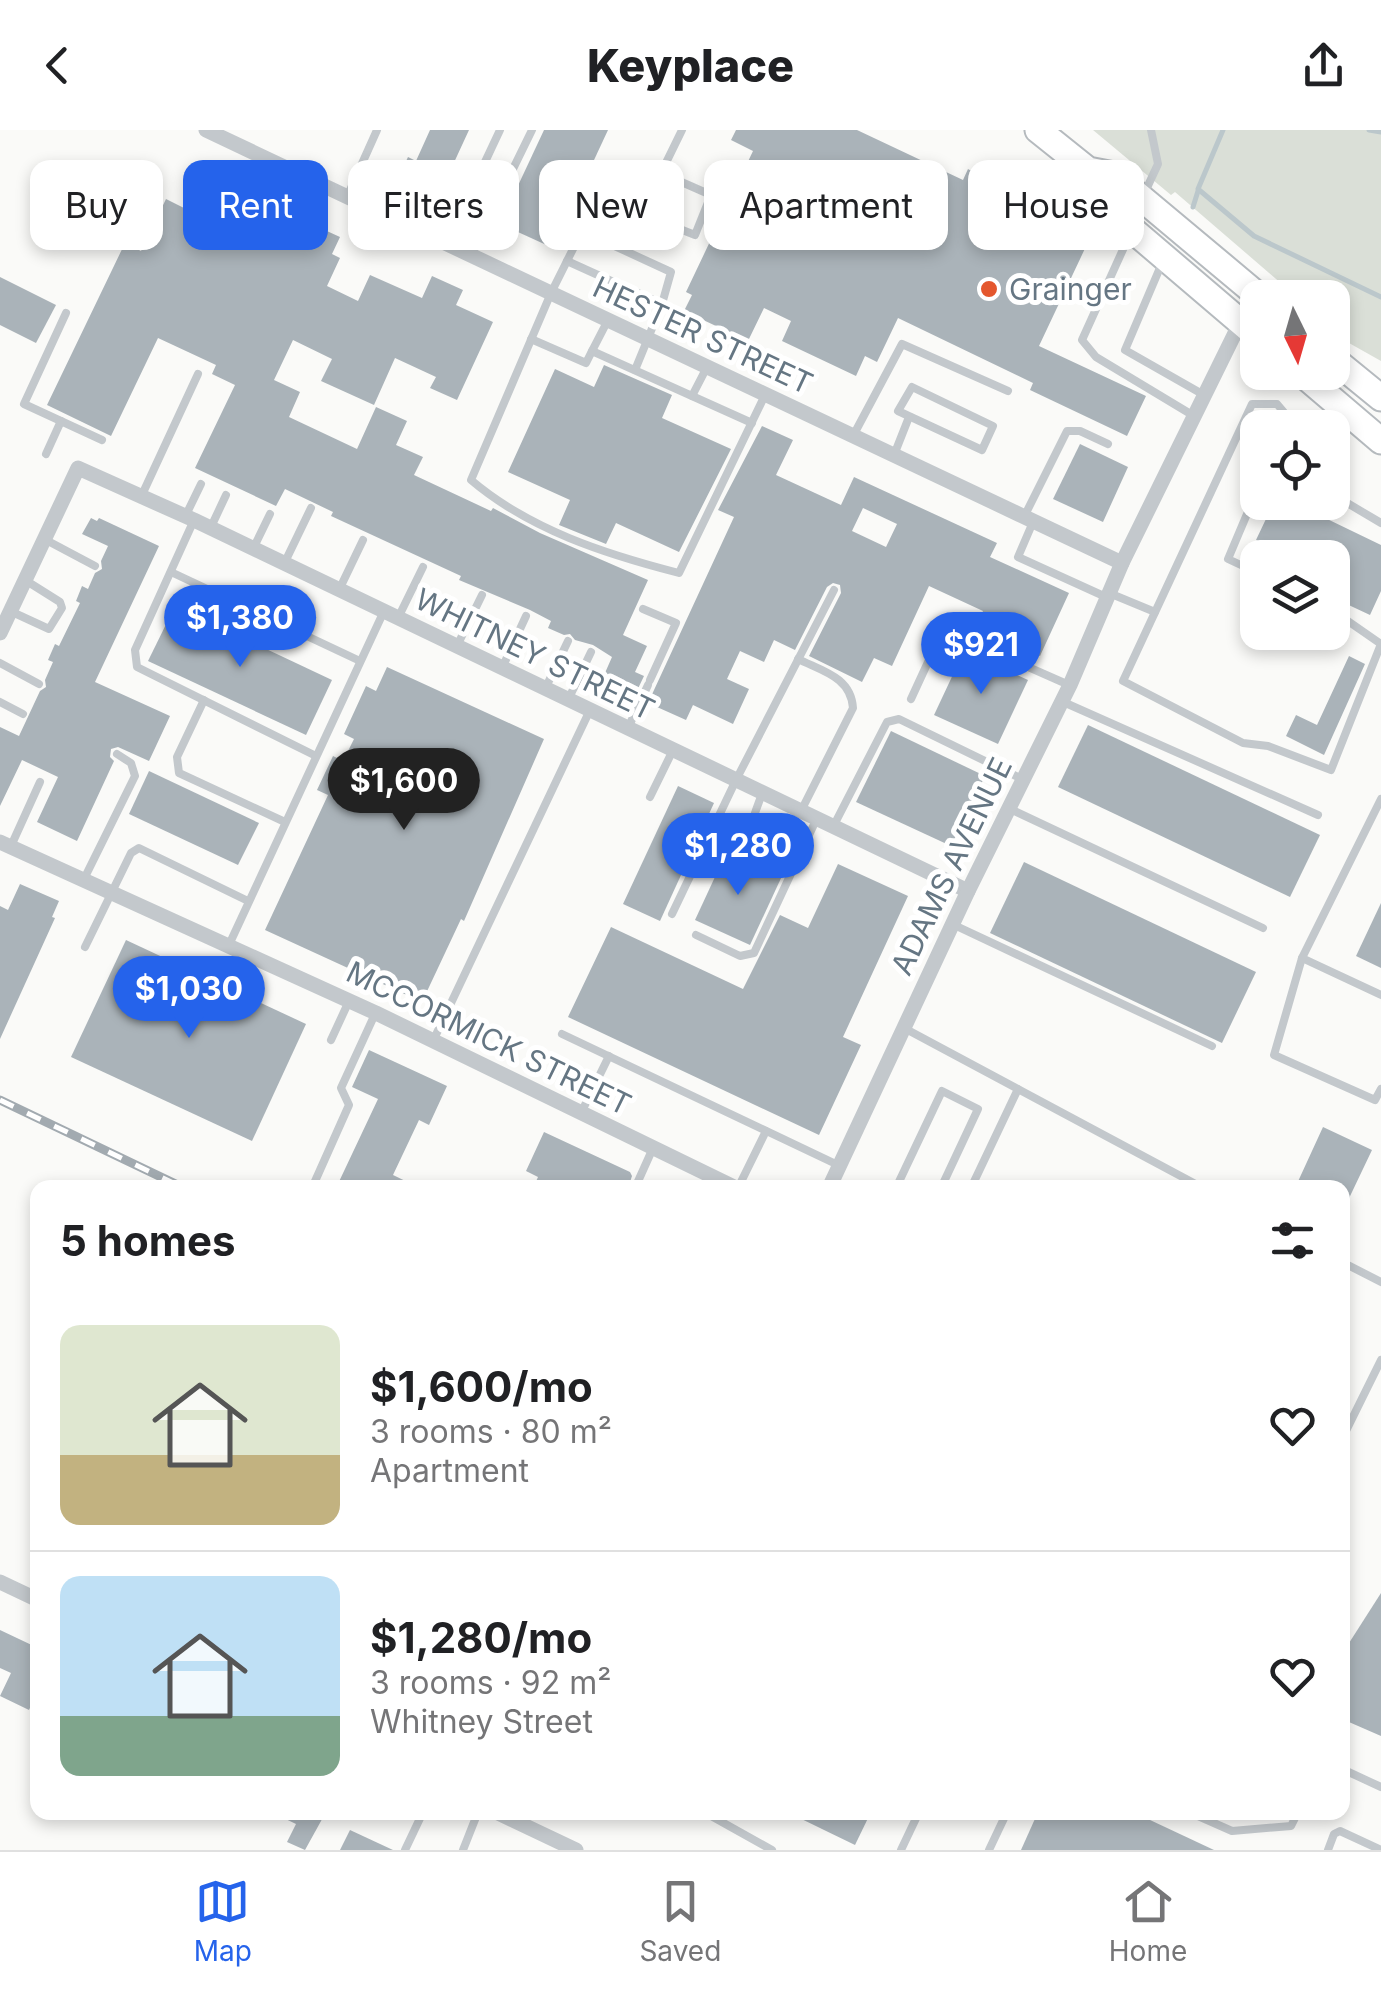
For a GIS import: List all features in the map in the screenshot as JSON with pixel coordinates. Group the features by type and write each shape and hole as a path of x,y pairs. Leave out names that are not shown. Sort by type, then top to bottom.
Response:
{"main road":[{"path":"1038,130 1076,160"},
{"path":"1144,200 1240,281"},
{"path":"1144,240 1240,322"},
{"path":"1350,373 1381,398"},
{"path":"1321,390 1381,441"}],"street":[{"name":"HESTER STREET","path":"207,130 1122,563"},
{"name":"ADAMS AVENUE","path":"833,1180 952,924 1070,685 1122,563 1204,395 1240,343"},
{"name":"WHITNEY STREET","path":"44,540 78,468 968,891"},
{"path":"0,633 44,540"},
{"name":"MCCORMICK STREET","path":"6,844 376,1013 719,1180"},
{"path":"0,1582 30,1596"},
{"path":"530,1820 576,1850"}],"lane":[{"path":"363,160 377,130"},
{"path":"486,160 500,130"},
{"path":"471,255 532,130"},
{"path":"667,160 682,130"},
{"path":"1144,194 1158,164 1151,130"},
{"path":"684,183 711,195 695,235 684,231"},
{"path":"573,250 471,480 494,499 606,554 679,573 765,395"},
{"path":"622,250 671,272 635,370"},
{"path":"1123,250 1082,340 1096,357 1194,416"},
{"path":"1164,257 1125,350 1204,395"},
{"path":"567,261 662,304"},
{"path":"66,312 24,404 102,440"},
{"path":"531,339 586,363 608,320"},
{"path":"853,436 902,344 1008,391"},
{"path":"592,351 752,422"},
{"path":"692,396 707,367"},
{"path":"141,497 198,374"},
{"path":"912,387 993,426 982,450 908,417 898,411 912,387"},
{"path":"1249,410 1252,404 1276,404 1282,410"},
{"path":"894,455 908,417"},
{"path":"46,454 61,420"},
{"path":"1240,430 1123,681 1242,743 1268,746 1331,770 1381,644 1350,622"},
{"path":"1108,444 1080,431 1067,431 1029,519 1018,557 1155,612"},
{"path":"201,484 171,572 135,650 137,667 316,756"},
{"path":"210,528 226,495"},
{"path":"1350,504 1381,522"},
{"path":"284,564 311,508"},
{"path":"253,548 270,514"},
{"path":"1240,565 1228,559 1244,520"},
{"path":"44,540 95,566"},
{"path":"339,590 363,540"},
{"path":"228,947 360,661 423,567"},
{"path":"171,572 360,661"},
{"path":"10,611 49,629 62,608 60,602 25,580"},
{"path":"672,914 834,590"},
{"path":"456,646 482,595"},
{"path":"628,728 676,624 643,608"},
{"path":"502,668 526,616"},
{"path":"910,699 940,636 951,633 1070,685"},
{"path":"546,689 568,642"},
{"path":"568,700 591,652"},
{"path":"798,659 840,679 852,694 853,708 800,811"},
{"path":"0,662 39,684"},
{"path":"204,700 177,757 179,773 285,822"},
{"path":"1061,701 1318,816"},
{"path":"0,702 23,714"},
{"path":"433,1040 590,710"},
{"path":"834,827 886,722 891,720 899,719 1022,779"},
{"path":"650,797 673,750"},
{"path":"84,878 135,776 131,763 116,754"},
{"path":"6,844 40,782"},
{"path":"762,793 749,836 753,844 796,863"},
{"path":"1381,799 1302,958 1274,1054 1375,1100 1381,1090"},
{"path":"1008,808 1263,928"},
{"path":"696,935 740,956 754,953 817,819"},
{"path":"85,947 131,853 144,848 248,902"},
{"path":"952,924 1212,1046"},
{"path":"1302,958 1381,995"},
{"path":"331,1040 349,1001"},
{"path":"316,1180 349,1105 341,1088 376,1013"},
{"path":"904,1028 1188,1180"},
{"path":"562,1034 839,1166"},
{"path":"582,1113 609,1056"},
{"path":"975,1180 1018,1089"},
{"path":"900,1180 942,1092 978,1109 946,1180"},
{"path":"740,1180 766,1131"},
{"path":"639,1180 653,1148"},
{"path":"1350,1266 1381,1282"},
{"path":"1350,1424 1381,1360"},
{"path":"1350,1773 1381,1787"},
{"path":"406,1850 419,1820"},
{"path":"462,1850 475,1820"},
{"path":"718,1820 772,1850"},
{"path":"901,1850 916,1820"},
{"path":"989,1850 1003,1820"},
{"path":"1207,1820 1232,1831 1291,1826 1294,1820"},
{"path":"1328,1850 1334,1834 1340,1831 1381,1850"}],"shaded area":[{"path":"1093,130 1381,130 1381,361 1350,344 1350,280 1277,280 1175,192 1171,195 1144,172 1144,160 1129,160"}],"building":[{"path":"430,130 469,130 455,160 416,160"},
{"path":"544,130 608,130 594,160 539,160 539,242 519,233 519,183"},
{"path":"736,130 857,130 921,160 749,160 753,151 731,140"},
{"path":"968,169 968,250 1084,250 1039,346 1146,396 1127,436 1030,390 1033,383 898,318 877,362 865,356 856,376 782,341 791,321 764,308 748,341 684,311 692,295 686,292 706,250 948,250 948,173 963,180"},
{"path":"166,199 183,208 183,250 328,250 328,232 340,237 332,254 340,258 327,286 358,301 370,275 422,298 432,276 463,290 456,305 493,322 457,400 430,388 436,377 395,358 374,405 321,381 332,359 293,340 274,380 300,392 289,417 357,449 376,407 407,421 396,445 423,457 414,475 648,580 623,635 647,646 635,672 644,676 634,697 601,682 612,657 570,634 548,628 551,621 530,610 459,580 461,576 331,516 333,512 285,489 276,506 195,468 235,385 212,374 216,365 158,338 111,436 47,405 122,250 163,250"},
{"path":"0,277 56,305 36,343 0,325"},
{"path":"604,365 672,395 662,418 731,449 679,552 616,523 606,544 559,525 570,500 508,472 555,369 594,387"},
{"path":"762,426 793,440 776,475 841,505 854,477 997,543 990,557 1069,593 1040,656 976,626 983,611 929,586 892,666 874,658 862,682 809,656 841,593 840,585 833,583 827,587 795,650 774,640 764,662 740,651 727,679 749,689 733,724 693,705 686,720 648,703 734,517 718,510","holes":["863,508 897,524 886,547 852,531"]},
{"path":"1080,444 1128,467 1103,522 1053,499"},
{"path":"91,518 99,518 159,546 95,682 170,716 149,761 118,747 111,749 114,761 77,841 37,822 58,777 22,760 0,806 0,727 19,736 40,691 46,687 53,662 48,660 80,603 76,601 82,586 88,589 95,573 102,569 108,546 82,534"},
{"path":"1265,520 1329,520 1381,545 1381,591 1370,615 1350,606 1350,540 1256,540"},
{"path":"175,606 332,680 306,735 148,661"},
{"path":"964,651 1028,680 998,744 934,715"},
{"path":"1349,656 1365,664 1324,755 1286,736 1296,715 1317,725"},
{"path":"387,667 544,739 464,921 461,919 422,1002 265,930 328,795 317,790 333,756 343,761 354,739 344,734 366,686 376,691"},
{"path":"1088,725 1320,835 1290,897 1058,787"},
{"path":"891,731 985,776 951,846 856,802"},
{"path":"149,771 259,823 238,865 129,814"},
{"path":"678,786 714,803 660,921 623,904"},
{"path":"727,851 782,876 750,945 695,920"},
{"path":"1024,862 1256,972 1222,1043 990,933"},
{"path":"838,864 908,896 843,1037 861,1045 819,1135 568,1017 611,927 743,989 780,915 808,928"},
{"path":"20,884 59,901 52,917 55,918 0,1039 0,906 8,910"},
{"path":"1381,903 1381,968 1356,956"},
{"path":"126,940 306,1024 252,1141 71,1057"},
{"path":"369,1050 447,1086 429,1125 419,1120 393,1175 403,1180 340,1180 378,1099 352,1087"},
{"path":"1323,1127 1372,1150 1350,1196 1350,1180 1299,1180"},
{"path":"544,1132 632,1176 631,1180 537,1180 538,1177 526,1171"},
{"path":"1381,1593 1381,1736 1350,1722 1350,1641"},
{"path":"0,1630 30,1644 29,1710 0,1696 11,1673 0,1668"},
{"path":"288,1820 322,1820 305,1850 287,1842 296,1824"},
{"path":"803,1820 867,1820 855,1845"},
{"path":"1034,1820 1150,1820 1214,1850 1021,1850"},
{"path":"350,1830 393,1850 340,1850"}],"waterway":[{"path":"1223,130 1198,189 1254,236 1381,297"},
{"path":"1369,130 1381,132"},
{"path":"1193,207 1198,191"}],"railway":[{"path":"0,1100 167,1180"}],"place":[{"name":"Grainger","path":"989,289"}]}
